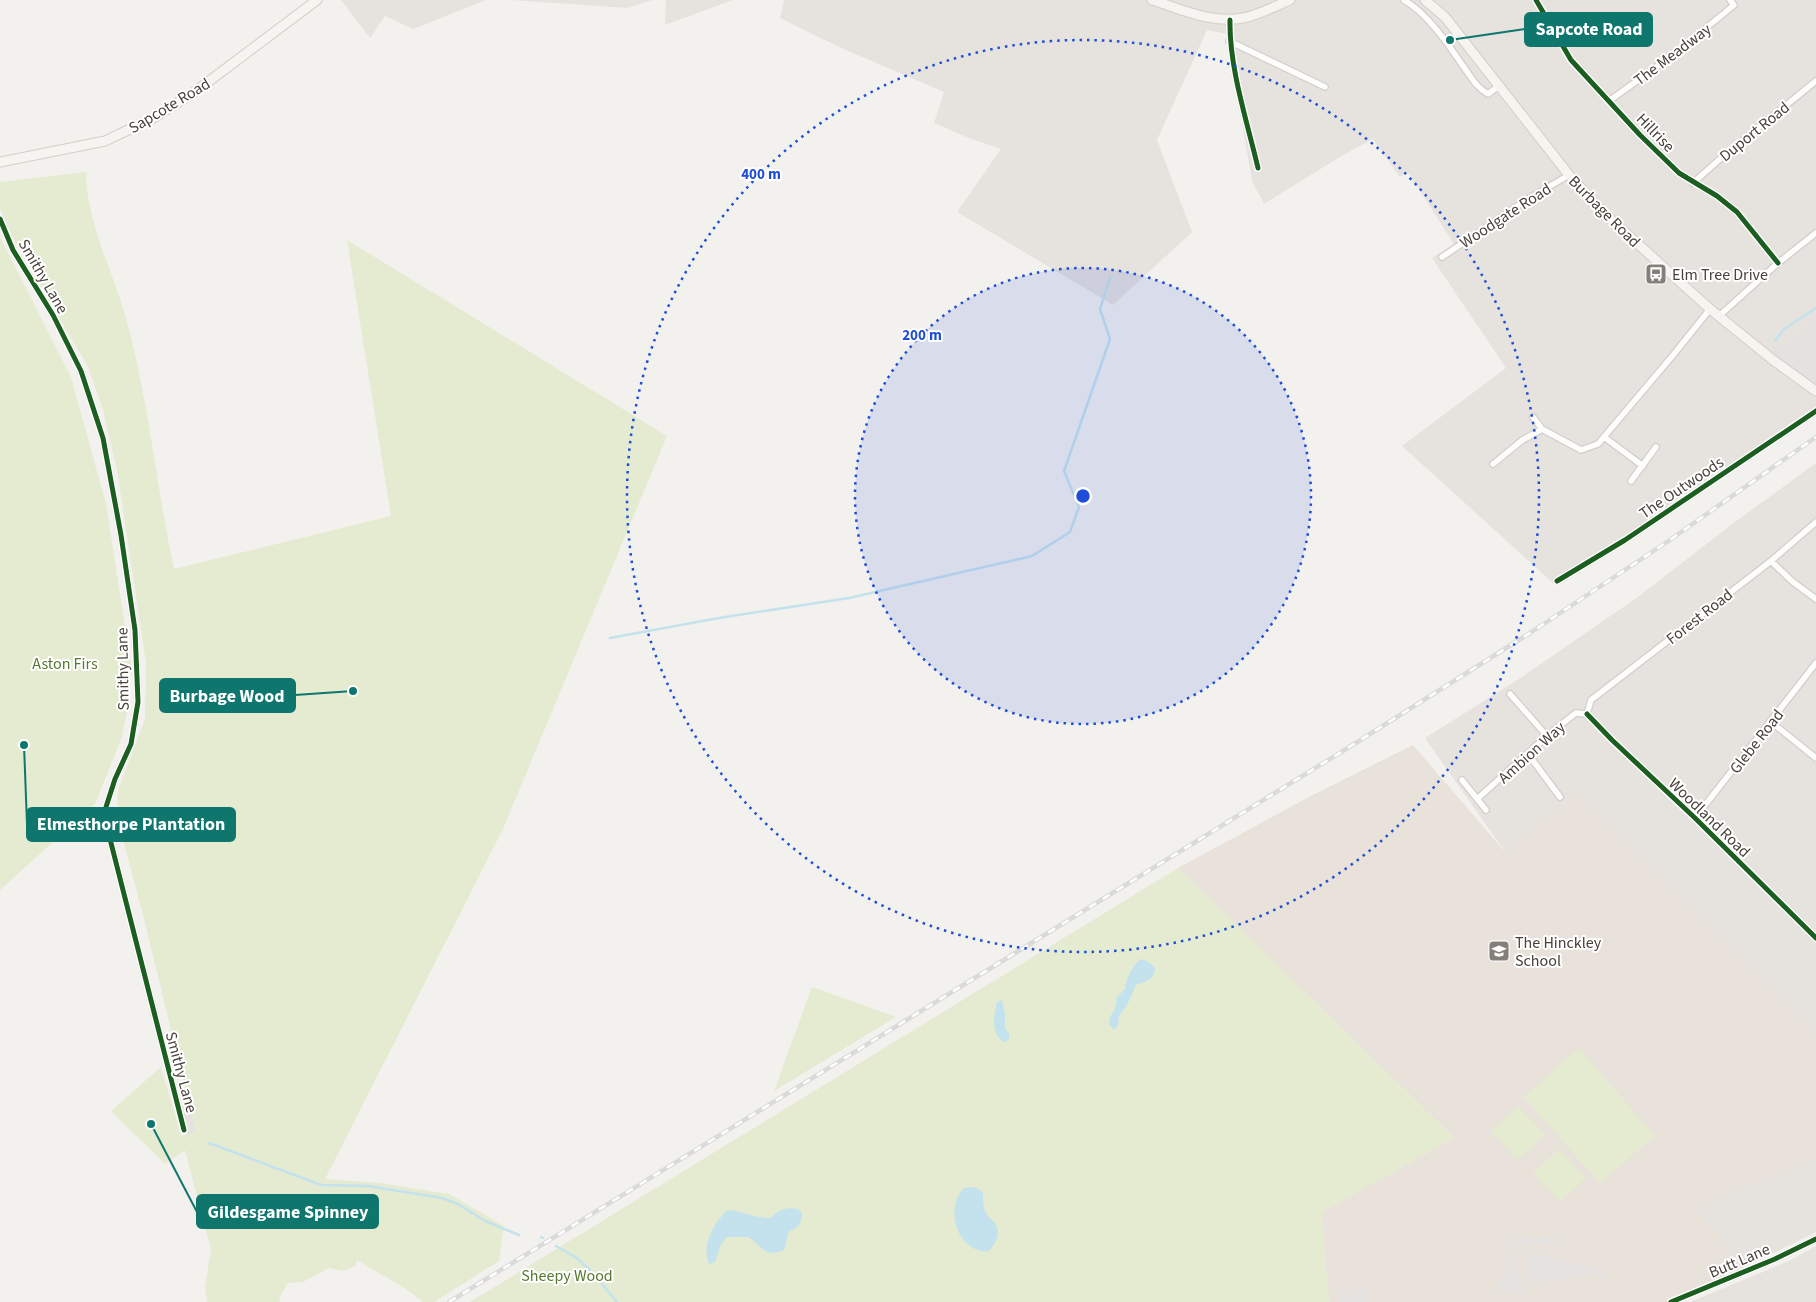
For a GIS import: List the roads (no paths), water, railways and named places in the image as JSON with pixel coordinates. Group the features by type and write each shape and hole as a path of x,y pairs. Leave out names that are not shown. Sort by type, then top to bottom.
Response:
{"main road":[{"name":"Sapcote Road","path":"0,162 105,141 155,117 196,91 317,0"},
{"path":"1152,0 1198,15 1230,20 1251,16 1290,0"},
{"name":"Burbage Road","path":"1425,0 1445,17 1569,175 1607,216 1710,309 1773,360 1816,391"}],"street":[{"path":"1404,0 1416,7 1431,24 1477,87 1488,94 1500,85"},
{"name":"Hillrise","path":"1536,0 1572,60 1609,101 1678,174 1717,196 1736,212 1778,263"},
{"name":"The Meadway","path":"1609,101 1677,52 1732,3"},
{"path":"1230,20 1230,41 1258,168"},
{"path":"1230,41 1325,87"},
{"name":"Duport Road","path":"1693,183 1816,81"},
{"name":"Woodgate Road","path":"1442,257 1528,198 1569,175"},
{"name":"Smithy Lane","path":"0,219 13,250 53,315 81,371 103,438 122,535 135,630 138,689 138,702 131,744 115,779 106,807 110,839 184,1130"},
{"path":"1719,316 1778,263 1816,233"},
{"path":"1533,417 1542,429 1581,450 1598,444 1710,309"},
{"name":"The Outwoods","path":"1557,581 1625,540 1816,411"},
{"path":"1493,464 1521,441 1542,429"},
{"path":"1604,437 1642,466"},
{"path":"1631,481 1656,448"},
{"name":"Forest Road","path":"1588,714 1591,700 1771,561 1816,522"},
{"path":"1771,561 1793,582 1816,599"},
{"name":"Glebe Road","path":"1695,818 1816,663"},
{"path":"1510,694 1546,735"},
{"name":"Ambion Way","path":"1477,799 1528,754 1546,735 1576,713 1588,714"},
{"name":"Woodland Road","path":"1588,714 1612,740 1695,818 1816,938"},
{"path":"1771,722 1816,758"},
{"path":"1528,754 1560,797"},
{"path":"1462,780 1486,810"},
{"name":"Butt Lane","path":"1672,1302 1775,1259 1816,1239"}],"water":[{"path":"1141,959 1147,961 1155,968 1155,972 1152,978 1136,985 1127,1005 1119,1016 1118,1026 1114,1030 1109,1024 1117,997 1125,989 1130,972"},
{"path":"1002,1000 1005,1014 1005,1029 1009,1034 1009,1039 1005,1042 997,1035 994,1025 997,1002"},
{"path":"975,1187 983,1193 985,1211 998,1230 996,1241 989,1251 980,1251 965,1242 956,1226 955,1208 958,1196 963,1188"},
{"path":"788,1208 798,1209 802,1213 802,1217 798,1227 789,1231 784,1250 772,1253 764,1250 748,1237 727,1237 721,1244 715,1262 709,1264 707,1249 710,1234 728,1210 770,1218 779,1211"}],"waterway":[{"path":"610,638 719,618 849,598 1032,556 1070,532 1079,507 1064,471 1110,339 1100,309 1110,278"},
{"path":"1775,341 1784,329 1816,308"},
{"path":"209,1143 321,1185 368,1186 442,1198 458,1204 485,1221 519,1235"},
{"path":"556,1246 577,1258 594,1274 617,1302"}],"railway":[{"path":"449,1302 1351,746 1530,633 1667,542 1816,437"}],"place":[{"name":"Sapcote Road","path":"1450,40"},
{"name":"Elm Tree Drive","path":"1656,274"},
{"name":"Burbage Wood","path":"353,691"},
{"name":"Elmesthorpe Plantation","path":"24,745"},
{"name":"The Hinckley School","path":"1499,951"},
{"name":"Gildesgame Spinney","path":"151,1124"}],"park label":[{"name":"Aston Firs","path":"65,663"},
{"name":"Sheepy Wood","path":"567,1275"}]}
